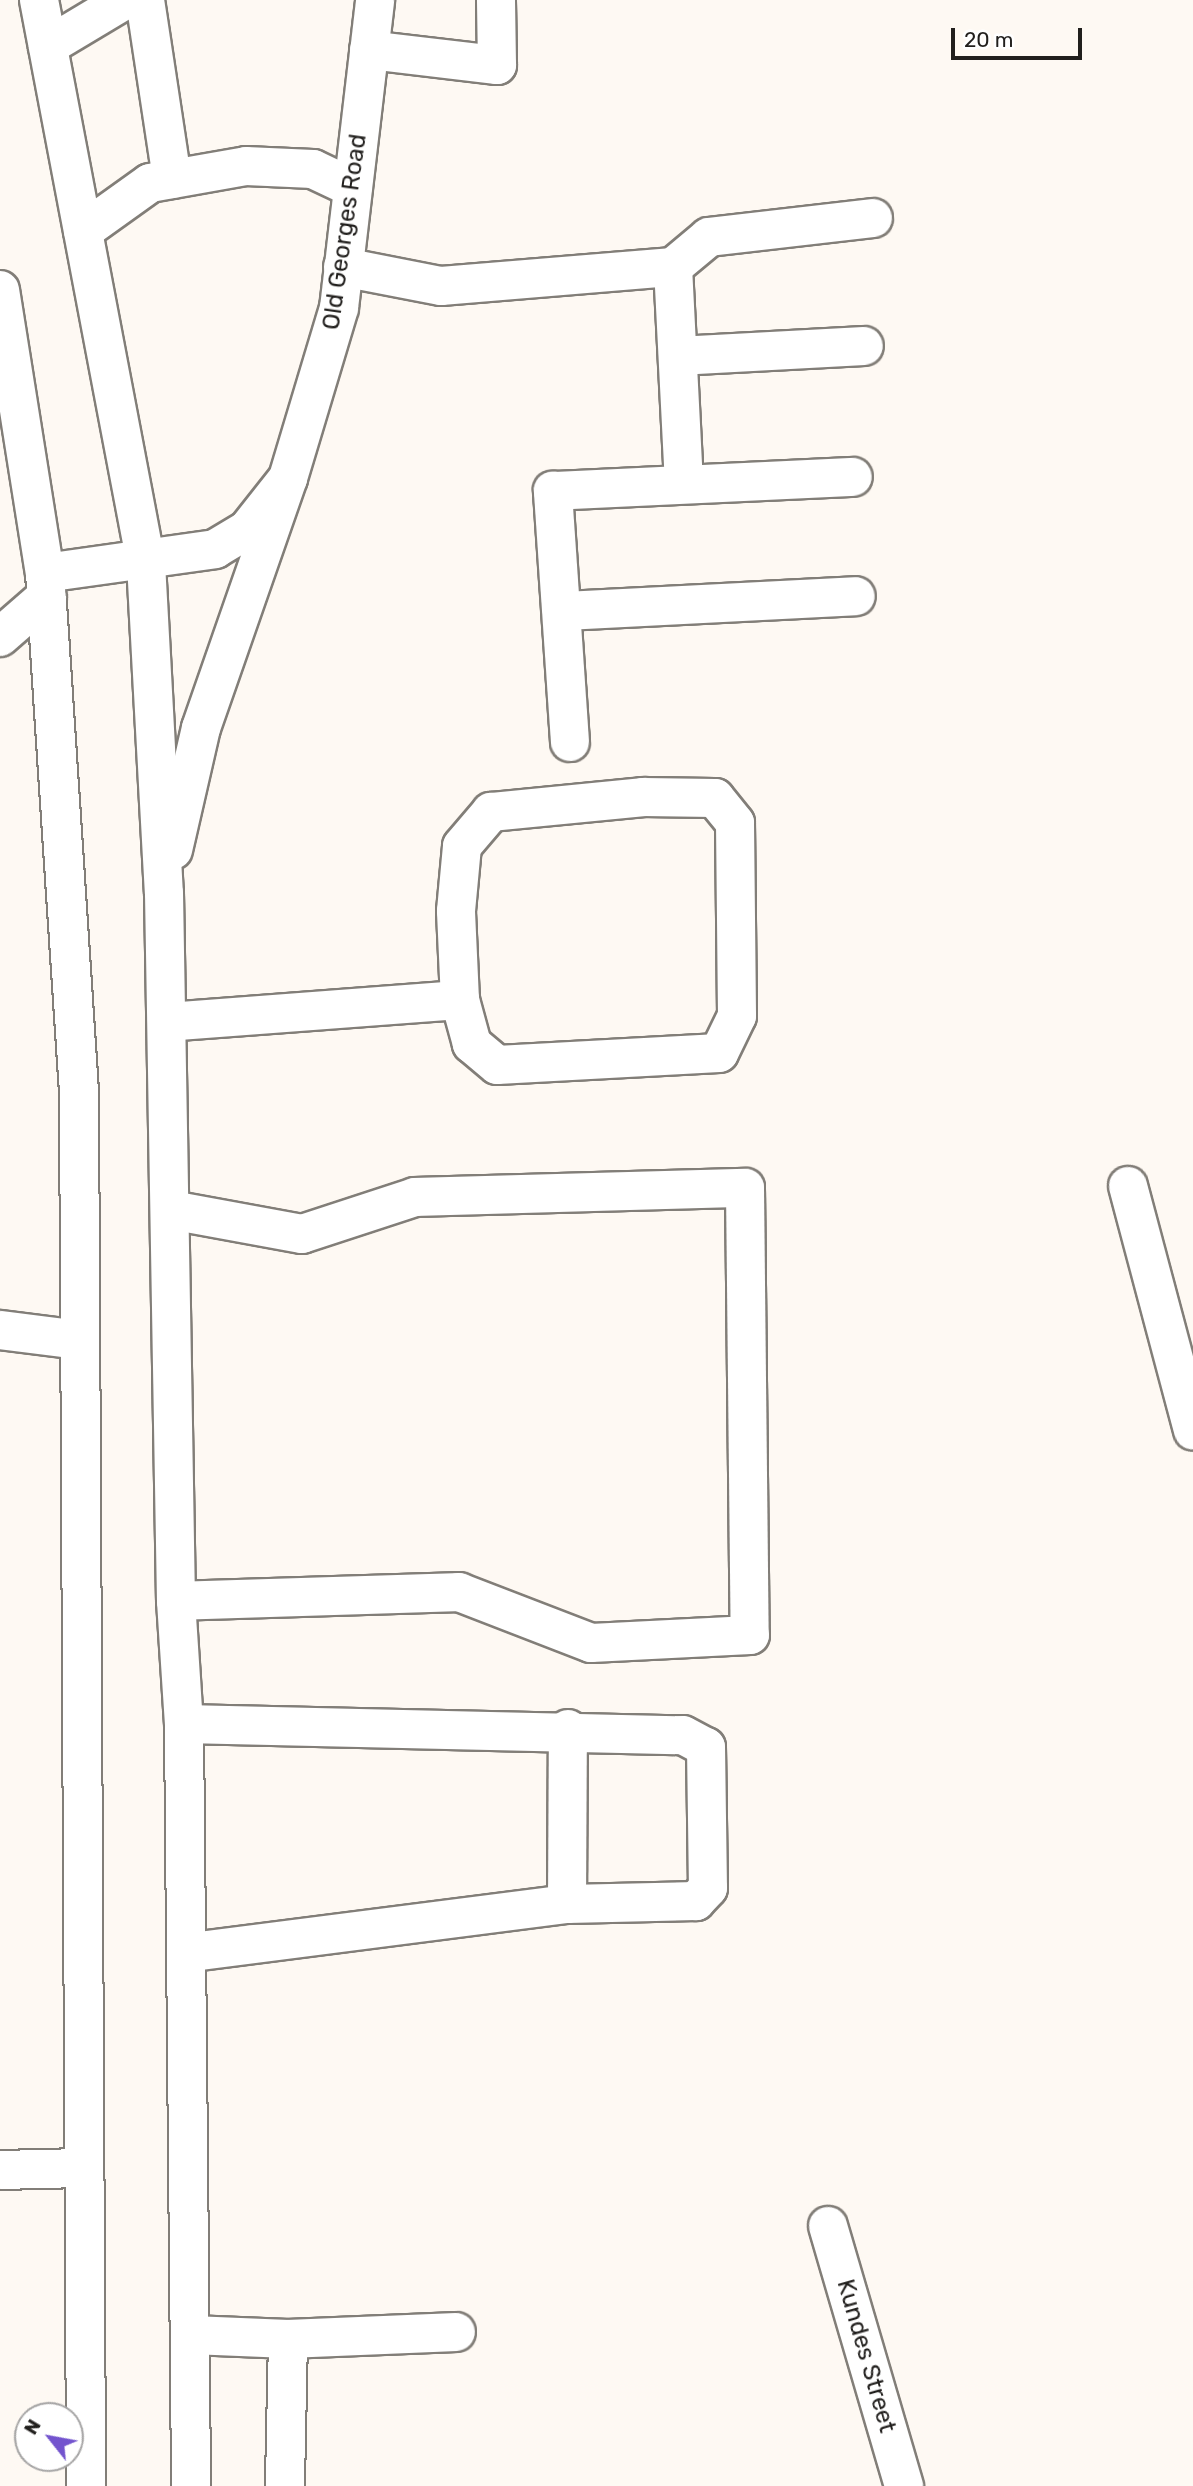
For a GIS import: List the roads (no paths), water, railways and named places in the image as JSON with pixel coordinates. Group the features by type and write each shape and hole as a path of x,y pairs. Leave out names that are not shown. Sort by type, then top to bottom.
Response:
{"main road":[{"path":"39,0 146,563 164,893 176,1601 184,1724 192,2335 191,2486"},
{"path":"48,46 125,0"},
{"path":"145,0 172,179"},
{"name":"Old Georges Road","path":"46,584 232,541 288,478 339,308 375,0"},
{"path":"369,50 497,65 496,0"},
{"path":"83,231 150,183 246,166 313,169 353,188"},
{"path":"343,267 440,286 673,267 709,237 873,218"},
{"path":"673,267 684,482"},
{"path":"0,290 46,584 79,1092 86,2486"},
{"path":"678,356 864,346"},
{"path":"570,742 564,611 553,491 684,482 853,477"},
{"path":"164,893 201,728 288,478"},
{"path":"0,637 46,584"},
{"path":"564,611 856,596"},
{"path":"643,797 715,798 735,823 737,1016 719,1052 497,1065 472,1044 460,1000 456,911 461,846 491,812 643,797"},
{"path":"167,1022 460,1000"},
{"path":"1128,1186 1193,1432"},
{"path":"171,1210 302,1234 415,1198 745,1188 750,1635 591,1643 459,1591 176,1601"},
{"path":"0,1330 79,1340"},
{"path":"184,1724 568,1729 683,1735 706,1747 708,1888 696,1901 567,1904 187,1953"},
{"path":"567,1904 568,1729"},
{"path":"0,2169 83,2168"},
{"name":"Kundes Street","path":"828,2226 904,2486"},
{"path":"192,2335 288,2339 456,2332"},
{"path":"285,2486 288,2339"}]}
